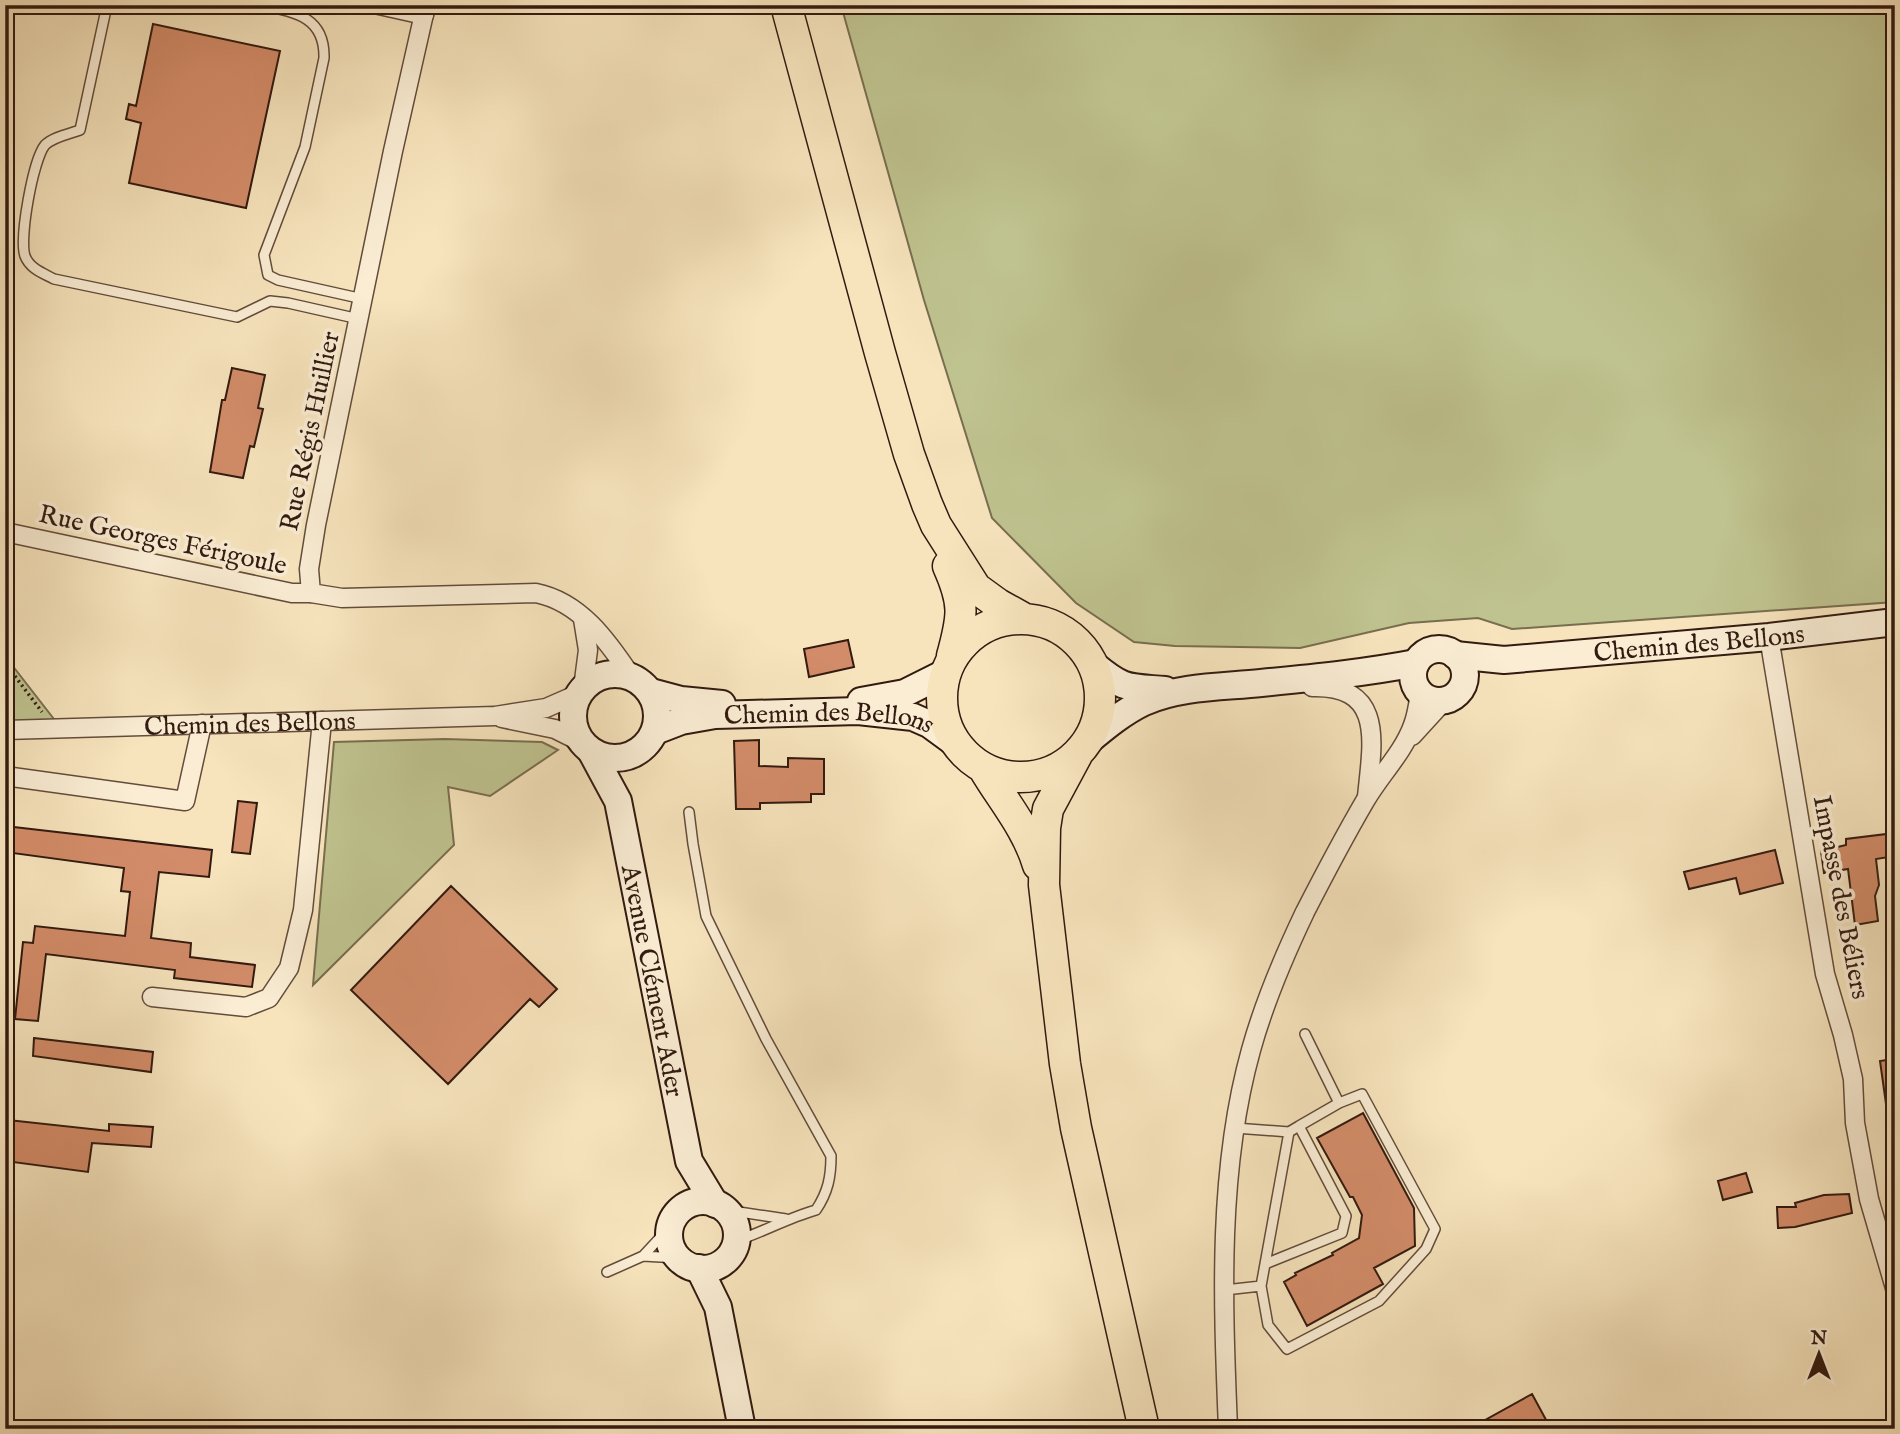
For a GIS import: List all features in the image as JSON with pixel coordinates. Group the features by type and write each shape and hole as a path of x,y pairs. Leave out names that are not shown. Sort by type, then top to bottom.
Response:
{"main road":[{"path":"786,5 909,454 936,525 942,553 962,601 960,628 942,689 942,707 949,733 968,758 984,769 1013,777 1043,775 1061,767 1082,748"},
{"path":"936,525 976,588 1026,619"},
{"path":"948,666 965,642 982,628 1003,620 1026,619 1047,623 1066,632 1082,647 1094,665 1101,696 1100,712 1050,803 1046,818 1044,885 1065,1064 1076,1128 1143,1429"},
{"path":"984,769 1030,840 1044,885"}],"street":[{"path":"379,5 425,10"},
{"name":"Rue Régis Huillier","path":"311,593 309,569 316,525 425,10"},
{"name":"Rue Georges Férigoule","path":"5,532 292,593 311,593"},
{"path":"311,593 342,598 536,593 564,602 598,631 656,704 658,718 655,731 635,754 612,758 587,747 573,723 573,712 581,691 588,650 583,619"},
{"name":"Chemin des Bellons","path":"1455,655 1504,660 1769,637 1895,622"},
{"name":"Impasse des Béliers","path":"1769,637 1825,974 1853,1079 1855,1123 1869,1199 1895,1288"},
{"path":"1082,748 1111,722 1135,707 1146,701 1181,692 1365,672 1424,686 1458,693 1465,680 1463,666 1455,655 1438,649 1421,656 1424,686 1414,723 1405,743 1366,799 1305,913 1269,995 1251,1050 1234,1128 1226,1219 1228,1429"},
{"name":"Chemin des Bellons","path":"1465,680 1504,660"},
{"path":"1094,665 1113,681 1127,688 1181,692"},
{"name":"Chemin des Bellons","path":"641,684 681,700 734,706 860,701 905,693 948,666"},
{"path":"581,691 593,679 605,674 618,673 641,684"},
{"path":"1264,683 1288,688 1344,690 1363,704 1371,740 1366,799"},
{"path":"1405,743 1424,686"},
{"name":"Chemin des Bellons","path":"5,730 495,716 546,708 581,691"},
{"name":"Chemin des Bellons","path":"655,731 681,721 715,715 858,711 913,717 929,724 955,743"},
{"name":"Chemin des Bellons","path":"495,716 555,729 587,747"},
{"path":"152,997 246,1007 269,998 289,968 303,910 322,722"},
{"path":"5,776 185,800 202,724"},
{"name":"Avenue Clément Ader","path":"587,747 618,801 689,1161 720,1207"},
{"path":"618,801 635,754"},
{"name":"Avenue Clément Ader","path":"673,1220 689,1161"},
{"path":"718,1307 736,1230 732,1219 720,1207 695,1202 673,1220 672,1249 688,1263 718,1307 742,1429"},
{"path":"688,1263 708,1268 730,1251"}],"lane":[{"path":"107,5 80,130 48,142 41,150 31,184 23,237 25,256 32,267 54,279 237,317 270,301 359,319"},
{"path":"260,5 291,12 312,21 324,43 324,58 305,147 264,255 268,275 278,280 363,299"},
{"path":"689,812 706,916 766,1039 831,1156 831,1176 825,1195 816,1210 786,1219 730,1251"},
{"path":"1305,1034 1339,1103"},
{"path":"1234,1128 1290,1132 1339,1103 1362,1094 1435,1229 1426,1249 1378,1301 1287,1349 1268,1325 1261,1286 1290,1132"},
{"path":"1265,1264 1342,1233 1346,1216 1299,1126"},
{"path":"720,1207 786,1219"},
{"path":"607,1272 643,1256 673,1220"},
{"path":"643,1256 688,1263"},
{"path":"1225,1290 1261,1286"}],"path":[{"path":"5,663 54,728"}],"green space":[{"path":"841,5 1895,5 1895,602 1512,629 1478,618 1409,623 1300,648 1175,646 1134,642 1076,603 992,518 924,300"},
{"path":"5,656 57,723 5,725"},
{"path":"445,739 542,742 558,750 490,796 448,787 454,845 313,985 334,742"}],"building":[{"path":"153,24 280,51 246,208 129,183 141,123 126,119 129,104 136,106"},
{"path":"232,368 265,375 258,408 263,409 254,447 250,446 243,478 210,472 222,400 225,400"},
{"path":"848,640 854,667 809,677 804,649"},
{"path":"759,740 759,766 788,767 788,758 824,759 824,794 811,794 811,802 760,803 760,809 736,809 734,741"},
{"path":"238,801 257,803 250,854 232,852"},
{"path":"5,826 212,850 209,877 159,872 151,938 191,943 190,957 255,965 252,987 174,978 175,970 46,954 38,1021 15,1019 23,942 33,943 35,926 125,936 130,892 121,891 124,868 5,852"},
{"path":"1895,833 1895,856 1876,859 1879,885 1875,896 1878,921 1855,925 1848,869 1824,873 1821,851 1846,845 1846,839"},
{"path":"1775,850 1783,883 1740,894 1736,878 1689,889 1684,872"},
{"path":"451,886 557,989 539,1007 530,999 448,1084 351,990"},
{"path":"34,1038 153,1052 151,1072 33,1056"},
{"path":"1893,1059 1895,1103 1886,1104 1880,1061"},
{"path":"1363,1113 1414,1208 1415,1246 1374,1268 1383,1284 1307,1326 1284,1282 1296,1275 1295,1273 1333,1255 1332,1253 1359,1238 1362,1215 1317,1138"},
{"path":"8,1120 109,1131 109,1124 153,1127 151,1147 92,1143 88,1172 5,1161"},
{"path":"1746,1173 1752,1192 1723,1200 1718,1181"},
{"path":"1849,1194 1852,1213 1795,1227 1778,1228 1777,1207 1796,1207 1795,1203 1824,1195"},
{"path":"1532,1394 1551,1429 1469,1429"}]}
